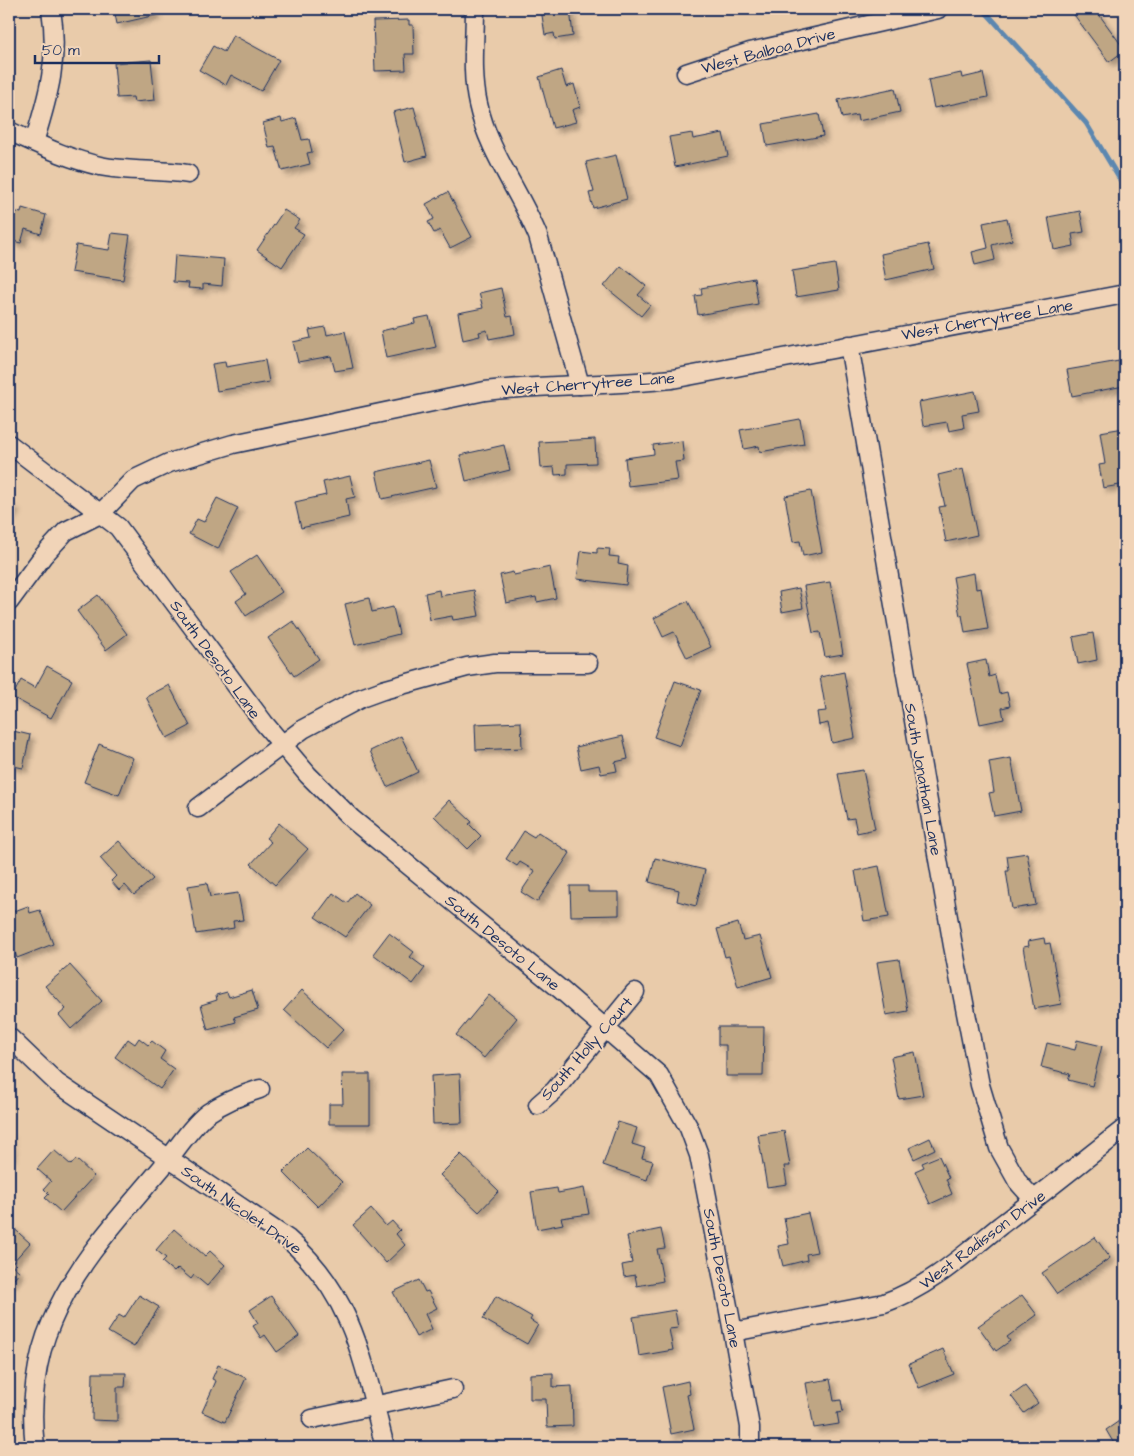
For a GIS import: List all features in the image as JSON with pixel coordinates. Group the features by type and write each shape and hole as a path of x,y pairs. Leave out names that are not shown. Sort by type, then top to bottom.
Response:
{"street":[{"path":"34,142 51,88 54,64 55,33 50,9"},
{"path":"475,9 477,103 484,128 538,236 580,384"},
{"name":"West Balboa Drive","path":"686,73 750,52 938,9"},
{"path":"9,131 99,166 122,169 162,170 188,174"},
{"name":"West Cherrytree Lane","path":"100,514 133,480 177,460 233,444 485,391 672,379 1125,294"},
{"name":"South Jonathan Lane","path":"848,346 952,937 980,1085 999,1148 1018,1182 1034,1200"},
{"name":"South Desoto Lane","path":"9,444 118,527 240,692 308,775 360,825 607,1029 659,1075 689,1128 703,1170 750,1427 750,1447"},
{"path":"9,602 43,556 66,531 100,514"},
{"path":"198,808 319,719 362,698 433,675 495,663 588,663"},
{"name":"South Holly Court","path":"538,1105 555,1090 607,1029 635,992"},
{"name":"South Nicolet Drive","path":"9,1037 57,1083 288,1239 306,1254 323,1274 340,1300 350,1322 385,1447"},
{"path":"35,1447 33,1430 35,1384 42,1349 51,1322 84,1262 207,1114 238,1096 260,1089"},
{"name":"West Radisson Drive","path":"733,1332 884,1303 898,1298 935,1276 1125,1128"},
{"path":"312,1419 453,1389"}],"building":[{"path":"114,9 155,9 156,15 117,24"},
{"path":"541,9 570,9 573,36 555,39 554,33 545,35"},
{"path":"1077,9 1095,9 1125,50 1109,62 1072,12"},
{"path":"409,20 409,25 413,25 414,54 405,54 406,70 375,71 373,21"},
{"path":"233,35 279,60 261,91 231,75 226,85 199,70 213,46 224,52"},
{"path":"151,60 155,100 134,102 133,97 117,98 114,63"},
{"path":"561,70 566,87 574,84 580,107 572,110 576,122 553,128 539,77"},
{"path":"961,73 962,78 983,73 988,97 934,108 928,80"},
{"path":"895,88 900,112 858,121 857,115 842,118 838,100"},
{"path":"414,107 427,156 405,162 393,112"},
{"path":"819,114 823,136 767,146 763,124"},
{"path":"281,118 282,122 296,118 302,140 309,139 312,152 307,153 310,164 282,171 275,147 269,148 263,123"},
{"path":"692,133 693,139 723,133 728,156 675,167 669,137"},
{"path":"616,155 627,199 593,208 589,193 594,192 586,162"},
{"path":"448,192 472,237 450,248 440,230 434,233 428,222 434,219 426,204"},
{"path":"22,208 46,215 41,234 25,229 21,243 9,240 9,210 21,213"},
{"path":"284,210 300,220 294,228 304,234 282,267 257,250"},
{"path":"1080,211 1084,232 1072,234 1074,246 1054,250 1048,217"},
{"path":"1007,218 1012,240 992,245 995,260 975,265 972,252 988,248 983,223"},
{"path":"112,233 130,235 123,280 71,272 76,245 109,250"},
{"path":"928,244 934,269 886,280 881,254"},
{"path":"175,255 224,259 222,286 203,284 203,289 188,288 189,283 173,282"},
{"path":"835,264 839,290 796,297 792,271"},
{"path":"621,266 646,286 638,295 650,305 641,316 604,286"},
{"path":"754,278 758,304 698,315 695,296 702,295 701,288"},
{"path":"501,288 507,317 512,316 515,334 489,339 487,330 479,332 480,336 463,340 458,313 483,308 479,293"},
{"path":"429,316 436,347 386,358 381,331 415,323 414,319"},
{"path":"325,327 327,335 345,331 353,368 335,371 331,356 298,362 293,342 311,338 309,330"},
{"path":"265,360 269,382 217,391 212,364 225,362 226,367"},
{"path":"1119,361 1124,386 1072,396 1067,370"},
{"path":"975,391 979,411 962,414 964,428 949,431 947,422 923,426 919,402"},
{"path":"800,419 804,444 760,452 759,446 744,449 740,430"},
{"path":"1124,428 1125,484 1103,488 1099,465 1105,464 1100,432"},
{"path":"595,439 596,463 567,464 567,474 555,475 554,467 541,468 539,442"},
{"path":"682,441 684,461 675,462 678,480 628,486 625,458 654,454 653,445"},
{"path":"504,445 510,470 466,481 460,455"},
{"path":"429,460 436,487 382,499 376,472"},
{"path":"963,469 977,535 946,542 939,507 945,506 938,475"},
{"path":"350,476 355,497 346,499 349,517 301,528 295,502 326,495 323,482"},
{"path":"811,491 822,552 803,556 800,541 793,542 785,496"},
{"path":"217,498 238,508 218,549 189,534 197,519 204,522"},
{"path":"9,503 15,507 9,517"},
{"path":"1125,510 1125,543 1119,511"},
{"path":"597,548 610,549 609,556 619,557 618,564 628,566 626,585 577,579 581,551 597,553"},
{"path":"257,555 282,592 246,616 236,601 246,594 231,572"},
{"path":"550,567 556,598 537,602 536,597 506,603 500,575 513,572 514,575"},
{"path":"974,573 976,589 981,588 988,629 965,633 953,577"},
{"path":"830,582 843,654 825,657 820,632 813,633 804,586"},
{"path":"799,588 803,608 782,612 779,592"},
{"path":"439,590 440,596 474,590 479,616 453,620 452,616 430,620 425,593"},
{"path":"98,595 127,634 106,650 77,611"},
{"path":"369,598 372,612 393,607 399,634 355,645 345,604"},
{"path":"688,601 711,647 687,658 674,632 663,637 654,618"},
{"path":"293,621 319,659 294,676 268,638"},
{"path":"1093,633 1097,660 1078,664 1073,637"},
{"path":"986,660 989,677 995,675 999,694 1007,692 1010,706 1002,708 1004,719 980,724 967,664"},
{"path":"47,666 72,680 51,718 12,697 21,680 35,688"},
{"path":"844,672 855,738 832,743 828,723 819,725 817,712 826,711 820,677"},
{"path":"675,681 701,690 680,746 654,737"},
{"path":"169,685 190,726 167,738 146,697"},
{"path":"521,722 522,748 476,750 475,724"},
{"path":"9,730 30,735 23,768 9,765"},
{"path":"401,736 418,772 387,787 370,751"},
{"path":"623,736 628,759 615,762 617,771 601,774 599,765 581,769 576,747"},
{"path":"99,744 133,758 119,795 84,782"},
{"path":"1011,758 1021,811 994,816 989,793 994,792 989,762"},
{"path":"863,770 875,829 857,833 854,818 847,819 838,774"},
{"path":"449,800 472,822 469,824 481,836 468,849 434,816"},
{"path":"279,823 308,849 275,885 251,864 271,842 266,838"},
{"path":"524,831 534,837 538,832 570,853 537,902 521,892 535,871 520,862 517,866 506,859"},
{"path":"119,841 153,879 134,895 125,885 119,890 111,881 116,876 100,858"},
{"path":"1027,853 1036,905 1012,909 1006,871 1009,871 1007,856"},
{"path":"655,858 705,870 696,906 677,901 679,890 649,882"},
{"path":"879,866 889,917 864,921 855,871"},
{"path":"207,883 210,897 238,893 243,920 233,921 234,928 196,934 188,886"},
{"path":"570,886 588,886 588,892 619,892 619,915 571,916"},
{"path":"333,893 347,903 355,893 370,905 345,937 315,917"},
{"path":"28,906 30,913 40,910 53,944 17,958 9,937 9,913"},
{"path":"738,923 743,940 760,936 772,977 738,987 729,956 725,957 717,929"},
{"path":"389,933 414,952 410,957 425,968 413,984 373,954"},
{"path":"1044,938 1045,944 1050,943 1061,1004 1034,1009 1023,947 1029,946 1028,941"},
{"path":"899,959 908,1011 886,1015 877,962"},
{"path":"70,965 102,1001 71,1029 59,1015 66,1009 45,986"},
{"path":"252,990 258,1010 234,1017 236,1022 208,1030 201,1005 217,1000 216,995 227,992 229,997"},
{"path":"302,990 344,1029 326,1048 284,1010"},
{"path":"489,995 517,1018 484,1058 456,1035"},
{"path":"718,1027 764,1027 763,1076 726,1076 726,1045 718,1045"},
{"path":"139,1038 148,1045 152,1041 165,1051 160,1059 174,1069 160,1089 115,1057 128,1039 135,1044"},
{"path":"1077,1040 1102,1046 1092,1086 1068,1080 1070,1074 1041,1067 1047,1043 1075,1050"},
{"path":"915,1052 923,1095 899,1099 891,1057"},
{"path":"342,1074 370,1074 370,1124 329,1124 329,1104 343,1104"},
{"path":"460,1074 462,1123 433,1124 431,1076"},
{"path":"618,1122 637,1128 632,1144 645,1148 642,1158 653,1161 647,1180 603,1165"},
{"path":"784,1131 790,1166 784,1166 787,1184 767,1187 758,1135"},
{"path":"9,1133 12,1155 9,1156"},
{"path":"930,1138 935,1149 914,1159 909,1148"},
{"path":"307,1148 342,1182 318,1207 283,1172"},
{"path":"54,1150 71,1165 76,1159 94,1176 61,1212 45,1198 49,1194 44,1189 51,1181 37,1169"},
{"path":"461,1154 499,1191 479,1212 440,1175"},
{"path":"939,1156 949,1178 946,1179 952,1194 930,1204 915,1171 924,1167 922,1163"},
{"path":"557,1188 558,1193 584,1188 589,1214 561,1218 563,1224 537,1229 531,1192"},
{"path":"371,1209 386,1226 392,1221 400,1230 396,1234 405,1245 386,1263 353,1225"},
{"path":"1125,1210 1125,1225 1118,1215"},
{"path":"808,1213 817,1252 806,1254 807,1260 783,1266 778,1246 789,1244 784,1218"},
{"path":"9,1224 30,1243 11,1264 20,1272 9,1285"},
{"path":"174,1229 205,1256 210,1251 225,1265 207,1286 194,1275 191,1279 178,1268 174,1272 162,1262 166,1258 156,1250"},
{"path":"661,1229 665,1248 657,1249 663,1281 637,1286 635,1275 624,1277 622,1265 632,1263 627,1236"},
{"path":"1095,1237 1110,1258 1057,1294 1042,1273"},
{"path":"419,1280 425,1292 428,1291 437,1308 425,1314 432,1329 416,1337 393,1292"},
{"path":"139,1295 159,1307 134,1347 108,1332 119,1315 124,1318"},
{"path":"1022,1295 1037,1315 1007,1337 1010,1341 996,1351 978,1326"},
{"path":"271,1296 299,1336 277,1352 265,1335 261,1338 253,1326 258,1323 250,1310"},
{"path":"496,1296 532,1317 530,1320 538,1325 527,1344 483,1319"},
{"path":"675,1310 678,1328 669,1329 673,1350 639,1356 633,1317"},
{"path":"943,1349 954,1374 919,1388 909,1364"},
{"path":"218,1365 246,1378 225,1422 202,1412 216,1381 212,1379"},
{"path":"93,1373 126,1373 125,1387 117,1387 117,1421 92,1420"},
{"path":"553,1373 553,1387 572,1386 573,1426 547,1427 546,1399 530,1399 530,1374"},
{"path":"830,1379 834,1401 841,1400 843,1412 837,1413 839,1424 814,1428 806,1383"},
{"path":"688,1381 690,1394 687,1395 694,1429 671,1434 662,1387"},
{"path":"1025,1386 1038,1403 1024,1413 1011,1396"},
{"path":"1125,1417 1125,1447 1116,1447 1106,1430"}],"waterway":[{"path":"983,9 1086,123 1125,188"}]}
